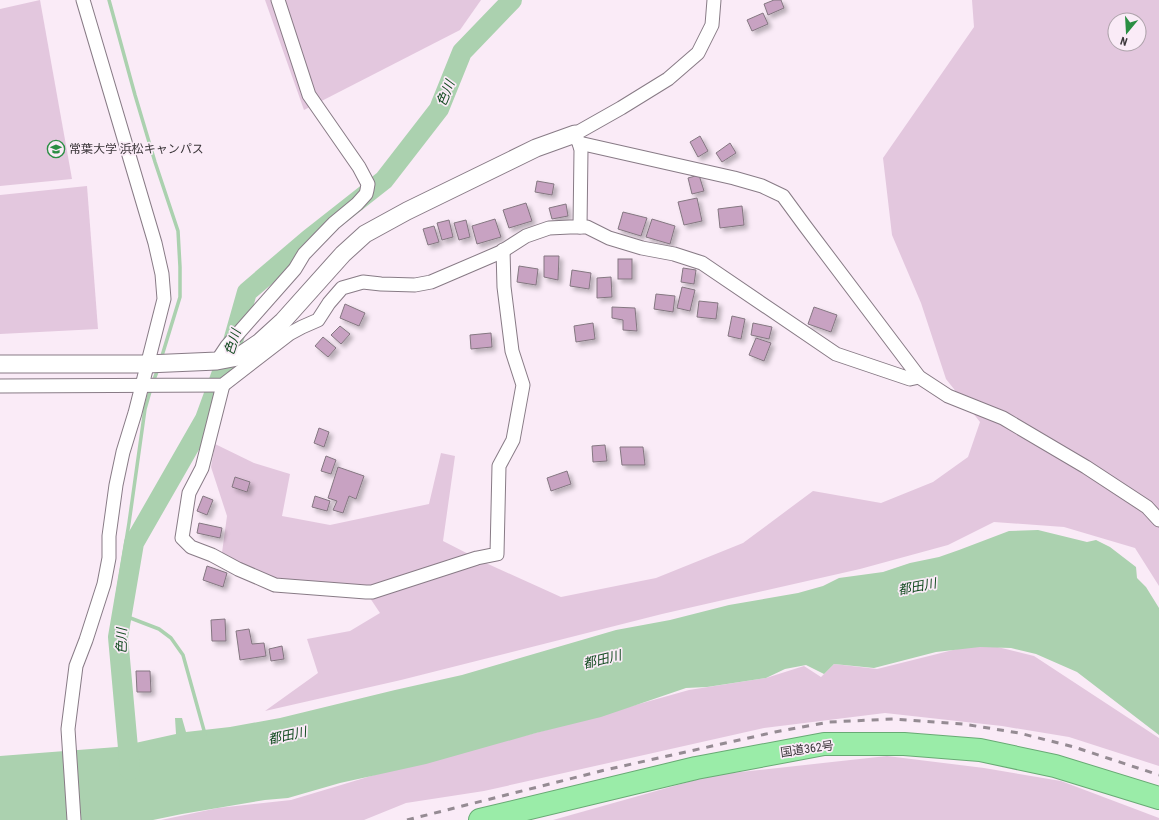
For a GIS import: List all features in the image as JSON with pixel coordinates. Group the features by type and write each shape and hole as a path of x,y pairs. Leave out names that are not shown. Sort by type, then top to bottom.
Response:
{"highway":[{"name":"国道362号","path":"480,820 696,768 824,744 904,744 980,750 1055,766 1159,798"}],"street":[{"path":"74,820 68,729 76,666 104,584 109,558 109,536 116,485 123,452 135,414 164,299 162,274 155,243 83,0"},
{"path":"217,361 227,346 295,269 304,254 334,222 357,204 366,194 367,190 368,184 359,167 309,95 278,0"},
{"path":"0,364 147,364 217,361 238,357 260,342 283,321 343,254 365,234 407,211 536,148 577,139 621,108 668,79 698,53 712,25 714,0"},
{"path":"577,139 581,150 580,227"},
{"path":"577,139 734,178 762,186 783,196 919,376 948,396 1003,418 1086,466 1147,507 1159,520"},
{"path":"0,386 223,384 289,334 302,326 318,320 328,303 342,288 363,282 414,285 431,282 503,250 526,236 549,228 580,227 587,227 609,238 642,248 674,254 702,263 836,354 910,380 919,376"},
{"path":"223,384 202,468 188,493 182,538 191,547 212,555 275,585 372,592 477,558 497,554 499,466 513,440 523,385 512,351 504,287 503,250"}],"shaded area":[{"path":"40,0 72,179 0,186 0,9"},
{"path":"265,0 481,0 460,30 304,110"},
{"path":"972,0 1159,0 1159,586 1135,548 1064,527 994,522 948,545 860,569 662,614 401,680 265,711 318,673 307,639 350,631 380,613 366,592 271,583 221,560 227,516 211,467 215,444 254,463 290,474 282,516 330,525 429,504 441,453 455,456 443,541 488,564 561,597 656,578 743,543 813,491 881,503 933,482 968,457 980,422 946,379 921,303 892,235 883,158 974,27"},
{"path":"87,186 98,329 0,334 0,195"},
{"path":"981,643 1034,656 1159,738 1159,766 1069,737 1002,726 885,713 764,728 484,791 406,803 364,820 161,820 218,808 291,800 381,773 539,732 689,690 766,678 804,666 821,677 834,664 877,669"},
{"path":"887,756 984,768 1061,781 1159,818 1159,820 553,820 713,775"}],"water":[{"name":"都田川","path":"1038,530 1087,542 1096,540 1110,547 1136,567 1137,578 1146,587 1159,608 1159,735 1077,672 1036,654 1011,648 980,647 936,652 874,668 834,664 824,674 806,665 785,669 766,678 707,687 686,688 601,717 536,733 426,764 340,783 288,798 265,800 153,820 0,820 0,756 117,747 176,734 175,718 182,718 186,732 230,727 280,718 462,675 616,630 670,620 729,605 798,593 823,586 839,578 883,572 910,563 939,557 1009,531"}],"building":[{"path":"774,0 781,0 784,8 768,15 764,4"},
{"path":"763,13 768,24 752,31 747,20"},
{"path":"700,136 708,151 698,157 690,142"},
{"path":"730,143 736,153 722,162 716,153"},
{"path":"699,175 704,191 692,194 688,178"},
{"path":"537,181 554,184 552,195 535,192"},
{"path":"697,198 702,221 684,225 678,202"},
{"path":"526,203 532,221 509,228 503,210"},
{"path":"566,204 568,216 552,219 549,208"},
{"path":"742,206 744,225 720,228 718,209"},
{"path":"623,212 647,218 641,236 618,229"},
{"path":"495,219 501,237 477,244 472,226"},
{"path":"652,219 675,226 670,244 646,237"},
{"path":"449,220 453,237 442,240 437,223"},
{"path":"466,220 470,237 459,240 454,223"},
{"path":"434,226 439,242 428,245 423,229"},
{"path":"544,256 559,256 558,280 544,277"},
{"path":"618,259 632,259 632,279 618,279"},
{"path":"519,266 538,269 536,285 517,282"},
{"path":"683,268 696,270 694,284 681,282"},
{"path":"572,270 591,273 589,289 570,286"},
{"path":"611,277 612,297 597,298 597,278"},
{"path":"682,287 695,290 690,311 677,308"},
{"path":"656,294 675,296 673,312 654,309"},
{"path":"699,301 718,303 716,319 697,317"},
{"path":"345,304 365,313 359,326 340,318"},
{"path":"612,307 635,308 637,331 623,330 623,320 612,318"},
{"path":"814,307 837,315 831,332 808,324"},
{"path":"732,316 745,319 741,339 728,336"},
{"path":"593,323 595,339 576,342 574,326"},
{"path":"753,323 772,327 769,339 751,335"},
{"path":"340,326 350,334 341,344 331,335"},
{"path":"491,333 492,347 471,349 470,335"},
{"path":"323,337 336,348 328,357 315,346"},
{"path":"756,338 771,343 764,361 749,355"},
{"path":"319,428 329,432 324,447 314,443"},
{"path":"605,445 607,461 593,462 592,446"},
{"path":"620,447 643,447 645,465 622,465"},
{"path":"326,456 336,460 331,474 321,471"},
{"path":"338,467 364,476 356,499 349,496 343,513 333,510 337,501 328,498"},
{"path":"567,471 571,484 551,491 547,478"},
{"path":"235,477 250,482 247,492 232,487"},
{"path":"203,496 213,500 207,515 197,511"},
{"path":"315,496 330,501 327,511 312,507"},
{"path":"199,523 222,528 220,538 197,533"},
{"path":"207,566 227,573 223,587 203,580"},
{"path":"225,619 226,641 212,641 211,620"},
{"path":"249,629 252,644 264,643 266,656 240,660 236,631"},
{"path":"282,646 284,659 271,661 269,649"},
{"path":"136,671 150,671 151,692 137,692"}],"waterway":[{"path":"109,0 155,162 178,231 180,297 161,359"},
{"name":"色川","path":"130,770 118,637 134,543 205,419 232,345 247,292 309,239 384,180 439,109 462,52 512,0"},
{"path":"153,382 158,369"},
{"path":"151,388 145,409 116,603 120,614 159,629 171,638 183,655 205,734"}],"railway":[{"path":"407,820 605,770 775,732 829,722 893,719 963,724 1019,733 1074,747 1159,775"}],"place":[{"name":"常葉大学 浜松キャンパス","path":"56,149"}]}
